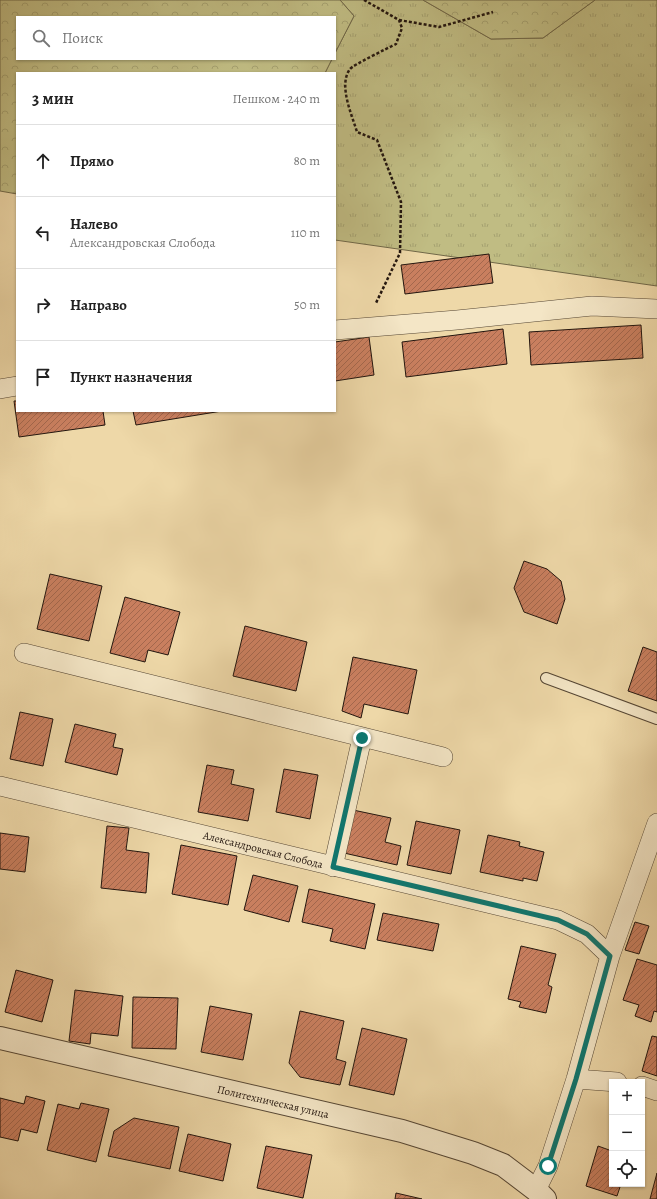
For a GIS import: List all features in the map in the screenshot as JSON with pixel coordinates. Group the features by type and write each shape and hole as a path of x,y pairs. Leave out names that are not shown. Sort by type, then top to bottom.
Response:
{"street":[{"path":"336,330 457,320 592,306 657,309"},
{"path":"0,389 16,386"},
{"path":"24,653 443,757"},
{"path":"333,867 362,738"},
{"name":"Александровская Слобода","path":"0,786 558,920 587,934 610,956"},
{"path":"541,1195 548,1166 576,1079 610,956 657,823"},
{"name":"Политехническая улица","path":"0,1038 402,1131 472,1153 503,1166 541,1195"},
{"path":"576,1079 609,1081"},
{"path":"645,1087 657,1091"}],"lane":[{"path":"546,678 657,719"}],"path":[{"path":"364,0 399,20 439,27 492,12"},
{"path":"376,303 400,253 401,202 377,140 357,132 346,98 346,78 350,68 396,44 402,28 399,20"}],"green space":[{"path":"0,0 340,0 354,16 336,51 336,16 16,16 16,60 332,60 326,72 16,72 16,194 0,191"},
{"path":"340,0 423,0 491,39 543,38 595,0 657,0 657,286 336,240 336,72 326,72 332,60 336,60 336,51 354,16"},
{"path":"423,0 595,0 543,38 491,39"}],"building":[{"path":"489,254 493,283 405,294 401,265"},
{"path":"641,325 643,358 531,365 529,332"},
{"path":"503,329 507,364 406,377 402,342"},
{"path":"369,337 374,375 336,381 336,342"},
{"path":"14,401 16,401 16,412 103,412 105,425 19,437"},
{"path":"133,412 216,412 136,425"},
{"path":"524,561 547,569 561,581 565,599 557,624 524,612 514,588"},
{"path":"50,574 102,586 89,641 37,629"},
{"path":"125,597 180,612 168,655 148,650 145,662 110,653"},
{"path":"245,626 307,642 296,691 233,676"},
{"path":"643,647 657,652 657,701 628,691"},
{"path":"353,657 417,670 408,714 364,704 361,718 342,711"},
{"path":"20,712 53,719 43,766 10,759"},
{"path":"75,724 116,734 113,747 123,749 117,775 65,762"},
{"path":"207,765 234,770 231,784 254,789 248,821 198,812"},
{"path":"284,769 318,775 310,819 276,812"},
{"path":"353,810 391,818 385,842 401,846 397,865 344,853"},
{"path":"416,821 460,830 451,874 407,865"},
{"path":"107,826 129,828 126,850 149,853 146,893 101,888"},
{"path":"0,833 29,837 25,872 0,869"},
{"path":"488,835 520,842 519,846 544,852 537,881 523,878 523,881 480,872"},
{"path":"181,845 237,856 228,905 172,894"},
{"path":"253,875 298,886 289,922 244,910"},
{"path":"309,889 375,904 365,949 330,941 333,929 302,922"},
{"path":"383,913 439,924 433,951 377,940"},
{"path":"635,922 649,926 639,954 625,950"},
{"path":"521,946 556,954 548,985 552,987 546,1013 519,1007 521,1002 508,999"},
{"path":"637,959 657,965 657,1012 654,1011 651,1022 635,1016 639,1005 623,1000"},
{"path":"16,970 53,980 42,1022 5,1012"},
{"path":"75,990 123,996 118,1036 91,1033 90,1044 69,1041"},
{"path":"133,997 178,998 176,1049 132,1048"},
{"path":"210,1006 252,1014 243,1060 201,1052"},
{"path":"300,1011 344,1021 336,1059 346,1062 340,1085 300,1077 289,1063"},
{"path":"362,1028 407,1039 394,1095 349,1085"},
{"path":"652,1036 657,1037 657,1076 642,1071"},
{"path":"26,1096 45,1101 37,1133 21,1129 18,1141 0,1137 0,1098 24,1104"},
{"path":"81,1103 109,1109 96,1162 47,1150 58,1104 79,1109"},
{"path":"134,1118 179,1127 170,1169 108,1156 114,1131"},
{"path":"188,1134 231,1144 223,1181 179,1171"},
{"path":"266,1146 312,1155 303,1198 257,1188"},
{"path":"598,1146 609,1150 609,1187 620,1187 617,1196 586,1186"},
{"path":"657,1173 657,1199 650,1199"},
{"path":"396,1193 422,1199 395,1199"}],"route":[{"path":"362,738 333,867 558,920 587,934 610,956 576,1079 548,1166"}]}
